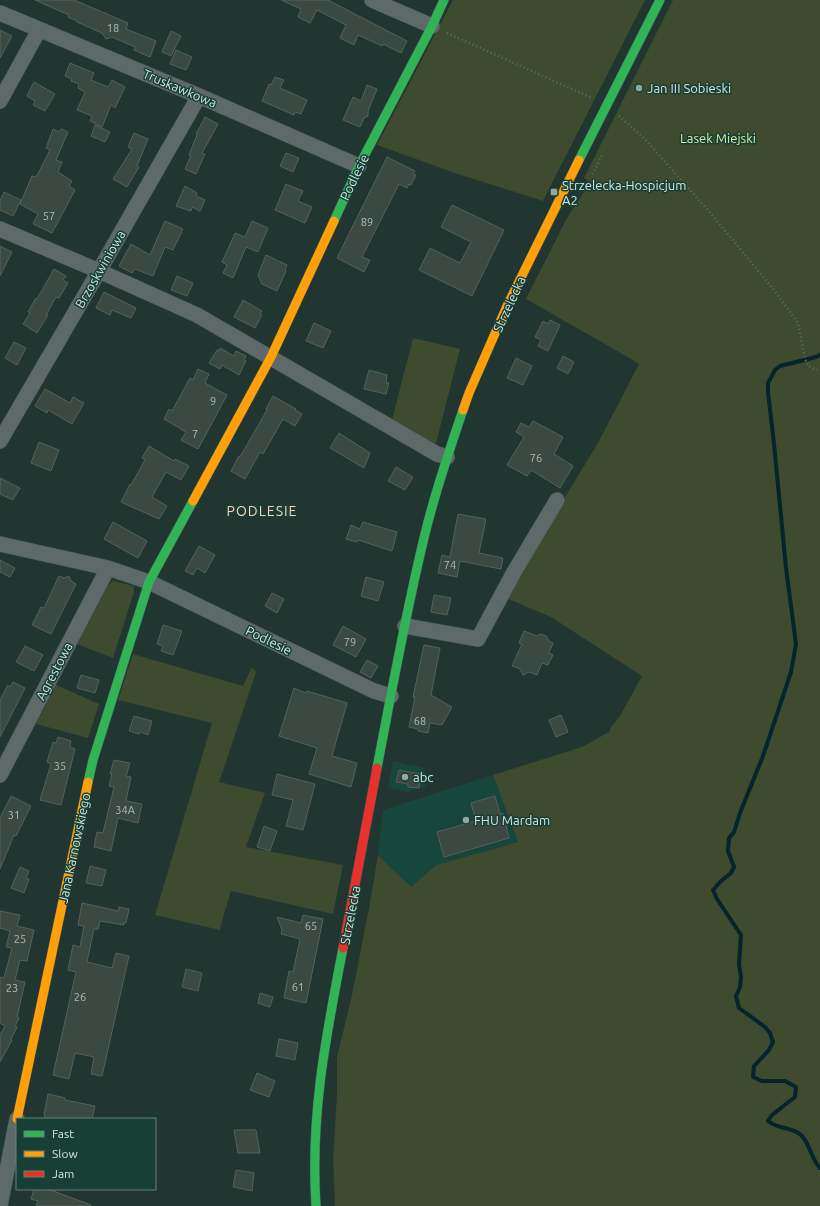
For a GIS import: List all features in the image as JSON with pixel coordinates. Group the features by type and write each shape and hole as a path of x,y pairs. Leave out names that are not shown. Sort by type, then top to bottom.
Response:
{"street":[{"path":"372,0 432,26"},
{"name":"Podlesie","path":"149,582 271,357 359,166 444,0"},
{"name":"Strzelecka","path":"316,1206 313,1157 316,1103 324,1049 405,626 425,534 447,456 469,393 507,306 547,222 660,0"},
{"name":"Truskawkowa","path":"0,13 199,96 359,166"},
{"path":"0,101 39,30"},
{"name":"Brzoskwiniowa","path":"0,441 199,96"},
{"path":"0,229 197,315 437,454 447,456"},
{"path":"405,626 478,639 514,572 557,500"},
{"name":"Podlesie","path":"0,544 108,568 149,582 374,691 391,696"},
{"name":"Agrestowa","path":"0,775 108,568"},
{"name":"Jana Karnowskiego","path":"17,1118 93,760 149,582"},
{"name":"Jana Karnowskiego","path":"0,1206 16,1124"}],"path":[{"path":"432,26 607,105 620,116 644,138 713,216 774,290 798,323 805,359 808,366 816,370 820,369"},
{"path":"617,123 623,110"},
{"path":"590,176 595,170 605,148"}],"shaded area":[{"path":"393,761 425,768 423,782 427,786 408,792 388,788"},
{"path":"493,775 519,842 436,865 411,887 378,855 383,810"}],"green space":[{"path":"453,0 645,0 543,201 455,173 377,145"},
{"name":"Lasek Miejski","path":"673,0 820,0 820,1206 335,1206 333,1158 337,1095 337,1057 352,995 378,855 411,887 436,865 518,842 493,775 582,747 609,732 620,716 642,676 551,617 504,597 598,443 639,364 526,299 567,218 590,183 584,178"},
{"path":"413,338 460,349 435,447 391,424"},
{"path":"113,581 134,586 134,592 113,658 77,644 108,586"},
{"path":"133,654 243,686 252,667 256,672 219,782 265,793 246,847 343,865 333,914 231,891 220,930 155,915 212,723 118,700"},
{"path":"56,685 99,704 88,738 36,724"}],"building":[{"path":"35,0 74,0 128,23 126,29 156,41 150,57 134,50 135,47 112,37 106,39 102,33 77,22 68,17 69,15"},
{"path":"281,0 328,0 407,41 401,53 383,44 382,46 358,35 354,45 340,38 346,25 317,10 310,23 298,17 301,9"},
{"path":"0,30 12,36 0,58"},
{"path":"171,31 181,36 171,56 162,52"},
{"path":"176,50 192,57 186,70 170,64"},
{"path":"70,63 94,73 91,80 108,87 112,80 125,87 115,108 111,105 102,127 90,121 92,116 77,110 85,92 78,88 79,84 71,81 72,79 65,76"},
{"path":"275,77 284,80 280,88 307,100 301,114 295,112 294,115 262,101 269,84 271,85"},
{"path":"34,82 55,94 45,111 33,105 35,101 27,96"},
{"path":"367,85 377,89 368,111 368,116 364,118 360,127 343,120 353,97 361,101"},
{"path":"205,117 218,124 202,153 205,154 196,174 185,169 191,156 189,155 197,135 196,134"},
{"path":"95,125 110,132 105,142 91,136"},
{"path":"53,129 59,132 61,129 68,132 56,160 62,162 58,172 72,181 69,186 75,190 52,233 33,224 38,214 20,204 32,176 35,177 38,174 50,150 46,148"},
{"path":"134,133 148,139 137,166 139,167 127,187 113,179 132,149 128,147"},
{"path":"286,153 299,158 293,172 280,166"},
{"path":"387,157 415,171 413,174 416,175 411,185 409,184 407,188 399,184 362,257 370,260 364,272 337,258"},
{"path":"286,184 303,191 298,201 312,207 305,223 275,210"},
{"path":"185,186 197,193 196,196 205,200 200,211 192,207 191,211 176,206"},
{"path":"4,192 21,200 13,216 0,210 0,201"},
{"path":"452,205 504,230 472,296 419,270 430,248 460,263 471,242 441,227"},
{"path":"165,221 183,229 173,250 165,247 153,276 135,269 132,273 119,266 131,244 150,255"},
{"path":"252,221 268,228 258,252 246,247 233,278 223,273 227,265 222,262 235,233 245,237"},
{"path":"0,246 12,252 0,276"},
{"path":"266,255 287,265 286,271 277,291 262,284 258,275"},
{"path":"54,269 66,276 63,280 68,283 59,298 56,297 46,315 48,315 37,333 23,324 30,313 28,312"},
{"path":"177,276 193,283 187,296 171,290"},
{"path":"104,292 136,308 131,318 112,310 110,315 96,308"},
{"path":"243,300 262,311 260,314 262,315 255,328 234,317"},
{"path":"550,320 560,325 548,351 538,346 541,340 535,337 543,321 548,324"},
{"path":"314,323 331,331 323,348 306,341"},
{"path":"14,342 26,348 17,365 5,358"},
{"path":"220,348 234,356 236,351 246,356 244,360 246,361 239,375 222,365 220,369 209,363 217,350 219,351"},
{"path":"563,356 574,362 568,374 557,368"},
{"path":"516,358 532,366 523,385 507,378"},
{"path":"198,369 209,374 205,383 227,395 198,449 181,440 186,432 164,419 169,409 172,411 190,378 193,380"},
{"path":"369,370 387,375 386,383 389,383 386,394 364,389"},
{"path":"45,389 70,403 73,397 84,403 72,424 48,410 47,413 35,406"},
{"path":"273,396 302,414 295,426 283,419 263,454 260,452 245,479 231,471 267,410 266,409"},
{"path":"533,421 563,437 554,454 573,466 560,488 531,470 527,476 507,465 524,437 516,432 521,423 529,427"},
{"path":"339,433 370,453 364,468 330,448"},
{"path":"39,442 59,450 51,471 31,463"},
{"path":"149,446 174,461 175,459 189,466 181,480 166,472 152,497 167,506 159,519 121,502 145,460 142,458"},
{"path":"396,467 413,477 405,490 388,481"},
{"path":"0,478 20,488 13,500 0,494"},
{"path":"458,514 486,519 479,553 503,558 501,569 460,561 457,577 438,573 442,555 450,557"},
{"path":"113,522 147,541 138,558 104,539"},
{"path":"363,522 397,532 392,551 358,540 357,542 346,539 351,525 360,529"},
{"path":"199,546 215,555 205,573 197,568 193,575 185,571"},
{"path":"0,560 15,568 10,577 0,572"},
{"path":"59,576 64,578 69,576 71,581 76,584 51,634 32,625 41,607 44,608"},
{"path":"366,577 384,582 378,601 361,596"},
{"path":"272,593 284,599 277,613 265,606"},
{"path":"434,595 451,598 447,615 431,612"},
{"path":"163,625 182,631 173,655 161,651 163,646 157,644"},
{"path":"343,626 366,639 356,657 333,645"},
{"path":"524,631 537,636 541,634 546,636 549,641 553,643 549,653 553,655 548,665 542,663 537,675 529,672 523,675 520,669 512,666 522,644 519,643"},
{"path":"424,645 440,648 431,695 452,707 442,725 430,723 428,733 409,727 415,697 413,697"},
{"path":"25,646 43,655 34,671 16,662"},
{"path":"367,660 378,666 371,678 360,672"},
{"path":"81,675 99,680 95,693 77,688"},
{"path":"13,682 25,688 0,737 0,700 8,685 10,687"},
{"path":"294,688 306,693 307,691 347,703 332,756 357,763 351,787 309,774 317,748 279,736"},
{"path":"561,715 568,732 556,737 549,720"},
{"path":"134,716 152,721 148,735 140,732 139,734 129,731"},
{"path":"58,737 71,741 70,747 75,749 61,805 40,800 51,764 47,762 53,742 56,743"},
{"path":"114,760 130,763 126,776 131,777 126,801 142,804 138,823 118,818 111,851 94,847 97,832 103,833 114,787 109,786 112,774 110,774"},
{"path":"399,770 421,774 419,788 408,787 408,784 396,782"},
{"path":"277,774 315,784 303,830 286,826 293,800 272,795"},
{"path":"11,796 31,806 16,836 14,835 0,869 0,818"},
{"path":"495,796 500,814 503,813 509,838 444,857 437,832 476,821 471,803"},
{"path":"264,826 277,831 270,851 257,847"},
{"path":"90,866 106,870 102,886 86,883"},
{"path":"20,867 29,871 26,878 29,879 24,893 11,888"},
{"path":"82,903 118,911 119,907 129,909 126,923 124,922 124,925 100,921 98,929 94,929 87,962 112,968 116,953 129,956 102,1076 91,1074 94,1057 75,1053 69,1079 53,1075 76,972 68,970 73,945 80,947 84,926 78,925"},
{"path":"0,911 20,915 17,926 34,930 27,961 20,960 15,980 25,982 17,1017 19,1018 15,1026 17,1027 0,1062 0,1033 1,1034 5,1026 0,1023 0,977 4,978 12,948 6,947 10,931 0,928"},
{"path":"303,915 323,919 306,1003 284,998 289,971 293,972 300,939 281,934 282,930 277,917 301,923"},
{"path":"186,969 202,973 198,991 182,987"},
{"path":"260,993 273,997 270,1007 258,1003"},
{"path":"279,1039 298,1043 295,1060 276,1056"},
{"path":"257,1073 275,1081 269,1097 250,1090"},
{"path":"48,1094 65,1098 65,1100 95,1106 92,1118 45,1118 44,1115"},
{"path":"234,1130 256,1130 260,1153 238,1153"},
{"path":"236,1170 254,1173 252,1191 233,1187"},
{"path":"34,1190 51,1190 91,1206 36,1206 38,1201 31,1199"}],"waterway":[{"path":"820,355 780,366 775,370 768,383 786,568 796,644 791,672 763,756 734,832 729,838 728,851 734,867 731,873 713,890 717,899 741,935 739,964 741,977 740,987 736,996 739,1008 765,1027 770,1033 773,1042 769,1050 754,1066 753,1077 762,1081 785,1081 796,1087 795,1097 772,1115 768,1121 776,1126 793,1130 801,1135 806,1141 820,1168"}],"traffic: fast":[{"path":"334,221 359,166 444,0"},
{"path":"579,160 660,0"},
{"path":"377,768 405,621 418,563 447,456 463,410"},
{"path":"88,782 93,760 149,582 193,501"},
{"path":"316,1206 315,1140 317,1108 325,1045 343,948"}],"traffic: slow":[{"path":"463,410 507,306 579,160"},
{"path":"193,501 271,357 334,221"},
{"path":"17,1118 88,782"}],"traffic: jam":[{"path":"343,948 377,768"}],"place":[{"name":"Jan III Sobieski","path":"639,88"},
{"name":"Strzelecka-Hospicjum A2","path":"554,192"},
{"name":"abc","path":"405,777"},
{"name":"FHU Mardam","path":"466,820"}],"district":[{"name":"PODLESIE","path":"262,511"}]}
